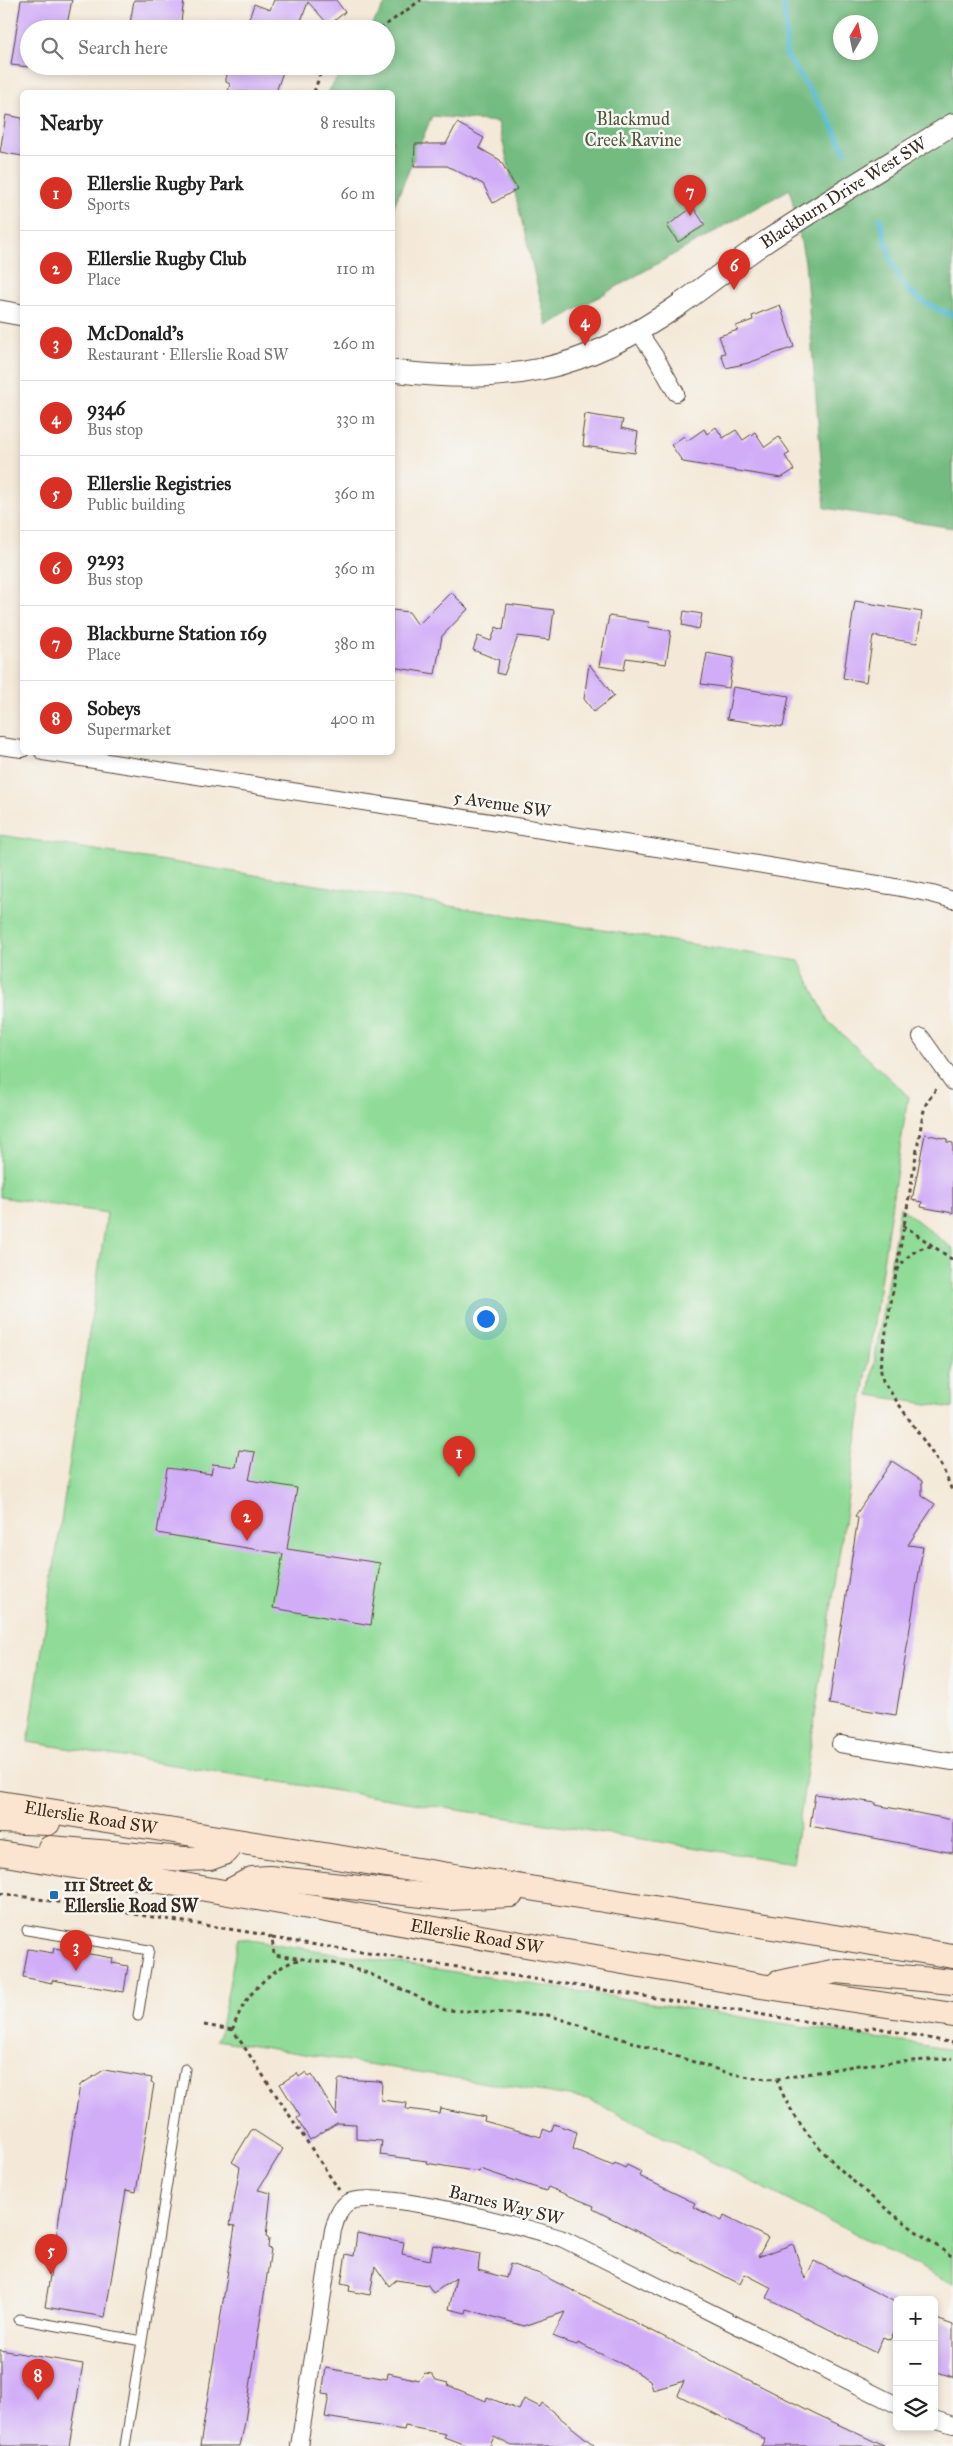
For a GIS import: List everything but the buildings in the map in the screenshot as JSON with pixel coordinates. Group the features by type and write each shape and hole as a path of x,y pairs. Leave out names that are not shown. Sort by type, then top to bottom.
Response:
{"main road":[{"path":"0,1792 83,1808 142,1826"},
{"name":"Ellerslie Road SW","path":"0,1803 953,1956"},
{"path":"0,1822 142,1826"},
{"path":"0,1853 46,1848 184,1860 210,1858 226,1852 234,1842"},
{"name":"Ellerslie Road SW","path":"0,1853 762,1986 953,2015"},
{"path":"228,1892 252,1879 269,1878 450,1898 558,1892"},
{"path":"762,1986 837,1971 953,1982"}],"street":[{"name":"Blackburn Drive West SW","path":"395,371 465,378 516,375 552,368 580,358 638,331 678,306 760,245 953,124"},
{"path":"0,311 20,315"},
{"path":"638,331 676,393"},
{"path":"0,746 20,749"},
{"name":"5 Avenue SW","path":"62,755 718,858 890,886 953,900"},
{"path":"921,1037 950,1078"},
{"path":"840,1744 953,1762"},
{"name":"Barnes Way SW","path":"348,2203 358,2199 370,2199 468,2213 509,2222 563,2239 893,2403"},
{"path":"299,2446 333,2230 336,2218 348,2203"},
{"path":"938,2420 953,2425"}],"lane":[{"path":"27,1930 149,1950 138,2016"},
{"path":"125,2446 184,2069"},
{"path":"19,2319 142,2341"}],"path":[{"path":"393,20 421,0"},
{"path":"315,90 320,75"},
{"path":"950,1078 926,1104 923,1114 880,1367 883,1381 943,1470 953,1493"},
{"path":"903,1225 953,1260"},
{"path":"895,1273 912,1252 924,1247 935,1246"},
{"path":"0,1893 262,1934 272,1938 860,2030 873,2028 953,2043"},
{"path":"272,1938 274,1955 333,1963 368,1973 445,2010 548,2015 725,2072 754,2078 776,2079 859,2065 953,2058"},
{"path":"233,2030 241,2007 260,1986 282,1967 301,1959"},
{"path":"204,2025 233,2030 348,2203"},
{"path":"776,2079 787,2105 823,2152 896,2216 953,2257"}],"green space":[{"name":"Blackmud Creek Ravine","path":"388,0 953,0 953,528 825,508 805,262 790,189 547,326 498,122 432,116 395,203 395,90 329,90 339,75 395,75 395,20 375,20"},
{"path":"0,835 799,961 828,1021 908,1096 793,1863 28,1742 107,1213 0,1197"},
{"path":"900,1207 953,1249 953,1408 869,1395"},
{"path":"238,1938 953,2050 953,2284 588,2099 216,2040 220,2033"}],"waterway":[{"path":"783,0 786,23 786,55 828,117 845,152"},
{"path":"880,219 892,262 904,285 920,299 953,316"}],"place":[{"name":"Blackburne Station 169","path":"690,216"},
{"name":"9293","path":"734,290"},
{"name":"9346","path":"585,346"},
{"name":"Ellerslie Rugby Park","path":"459,1477"},
{"name":"Ellerslie Rugby Club","path":"247,1541"},
{"name":"111 Street & Ellerslie Road SW","path":"54,1895"},
{"name":"McDonald's","path":"76,1971"},
{"name":"Ellerslie Registries","path":"51,2275"},
{"name":"Sobeys","path":"38,2400"}]}
